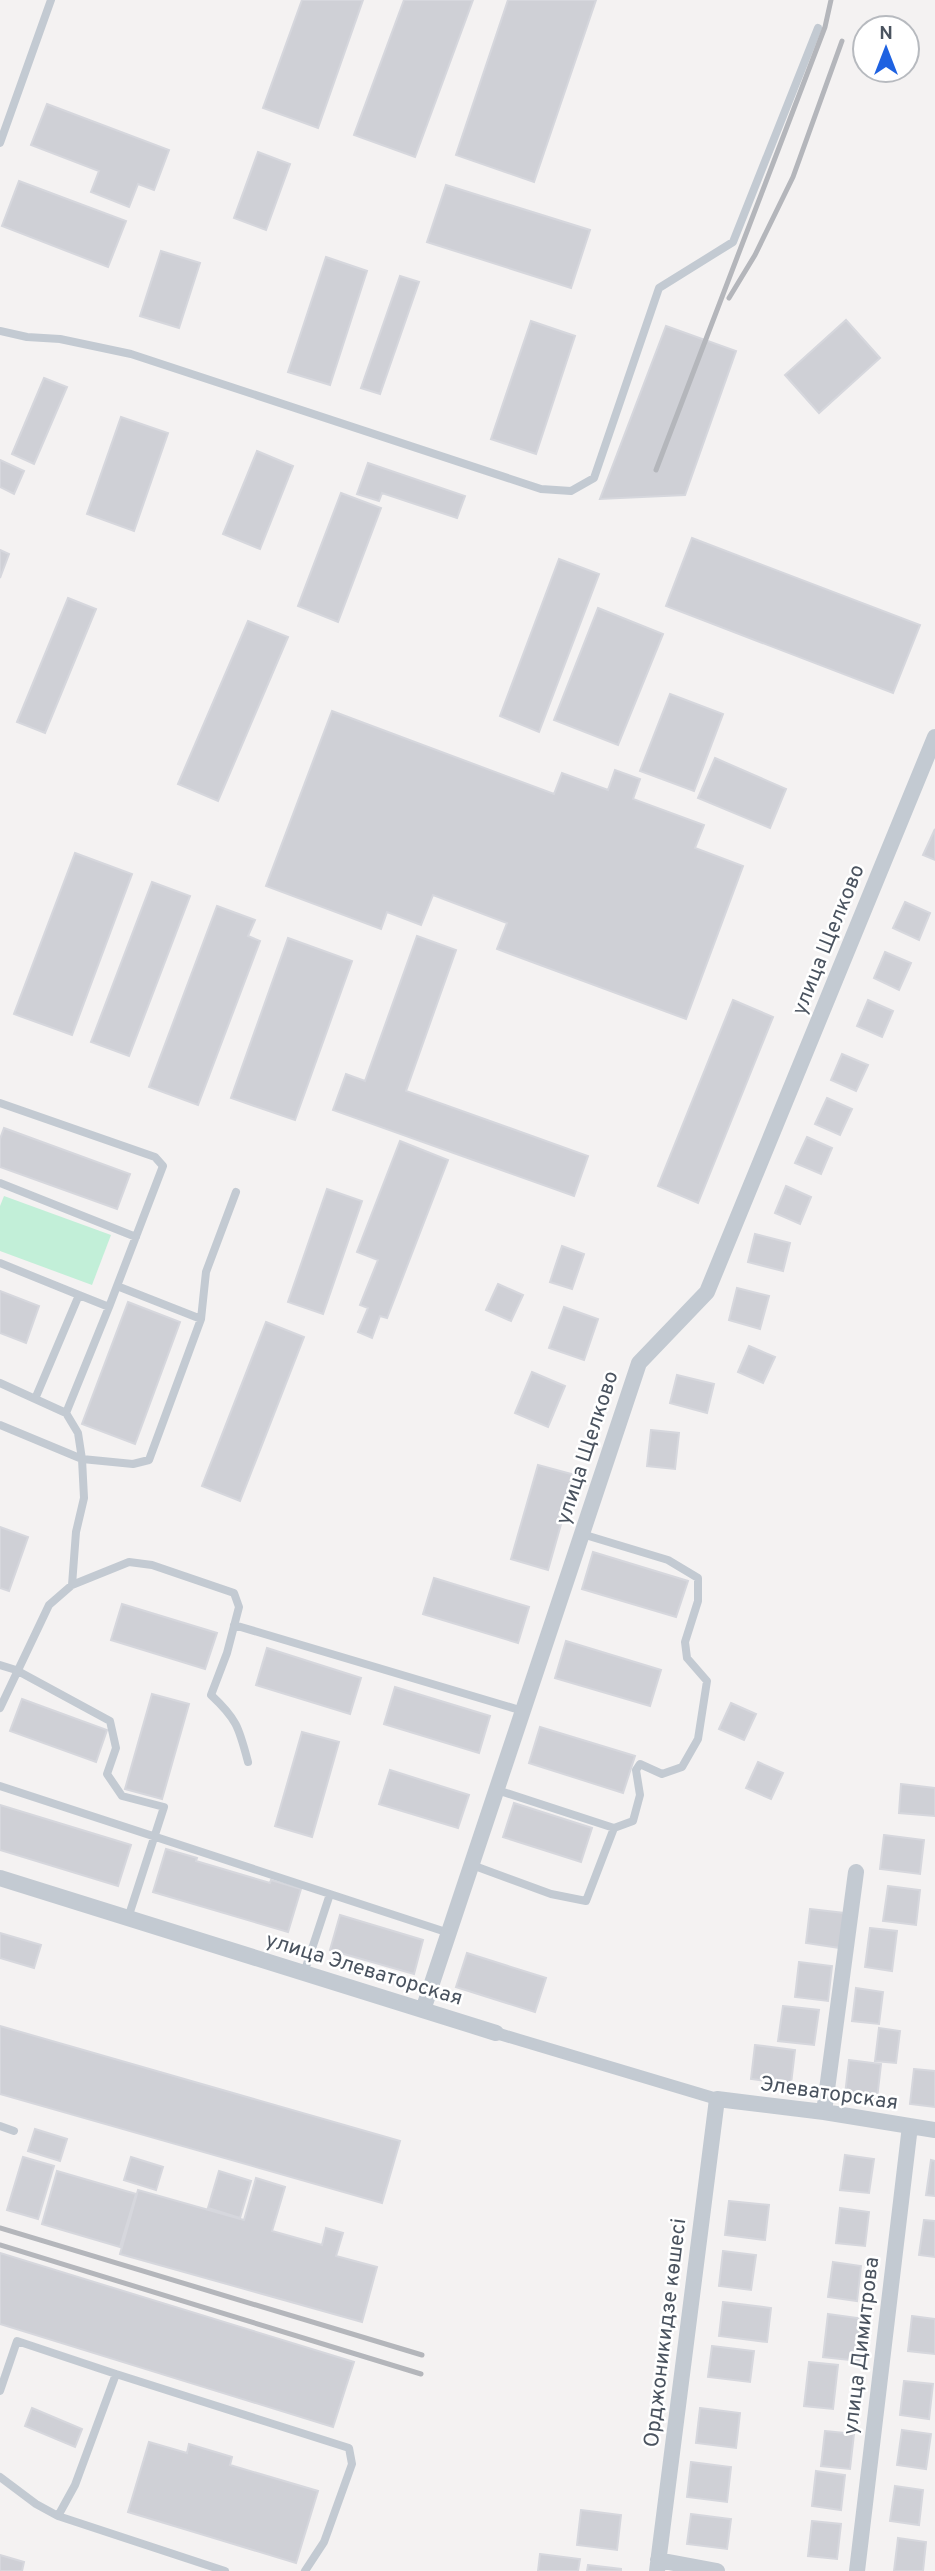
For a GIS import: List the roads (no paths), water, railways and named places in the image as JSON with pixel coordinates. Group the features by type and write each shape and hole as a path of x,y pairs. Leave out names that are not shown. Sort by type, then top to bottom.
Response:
{"street":[{"name":"улица Щелково","path":"423,2010 639,1363 708,1292 935,737"},
{"path":"824,2112 856,1872"},
{"name":"улица Элеваторская","path":"0,1878 717,2099"},
{"name":"Элеваторская","path":"717,2099 824,2112 935,2130"},
{"name":"Орджоникидзе көшесі","path":"657,2566 717,2099"},
{"name":"улица Димитрова","path":"857,2571 909,2126"},
{"path":"657,2566 717,2571"}],"lane":[{"path":"0,143 51,0"},
{"path":"0,331 27,337 60,339 131,355 541,489 571,491 594,478 659,288 733,242 818,28"},
{"path":"0,1103 155,1157 163,1166 66,1413"},
{"path":"0,1183 136,1237"},
{"path":"0,1425 82,1459 133,1464 149,1460 201,1319 206,1272 236,1192"},
{"path":"0,1263 109,1307"},
{"path":"117,1286 201,1319"},
{"path":"35,1399 79,1295"},
{"path":"0,1383 66,1413 78,1433 84,1498 76,1532 72,1585"},
{"path":"497,1790 614,1828 633,1821 640,1795 636,1770 640,1764 662,1774 682,1767 698,1739 707,1681 687,1658 685,1642 698,1601 698,1578 668,1560 582,1534"},
{"path":"0,1708 49,1605 72,1585 129,1562 152,1565 234,1593 239,1607 211,1695 231,1713 240,1730 248,1762"},
{"path":"234,1625 523,1712"},
{"path":"0,1665 16,1670 110,1721 116,1748 107,1774 122,1796 164,1807 128,1918"},
{"path":"0,1786 449,1933"},
{"path":"472,1865 551,1895 586,1901 614,1828"},
{"path":"304,1973 330,1894"},
{"path":"0,2126 14,2131"},
{"path":"0,2391 17,2341 349,2448 352,2464 324,2542 311,2566 305,2571"},
{"path":"58,2516 75,2485 116,2374"},
{"path":"0,2477 36,2504 58,2516 225,2571"}],"railway":[{"path":"656,470 825,27 831,0"},
{"path":"729,298 755,255 793,177 842,41"},
{"path":"0,2228 422,2355"},
{"path":"0,2245 421,2374"}]}
